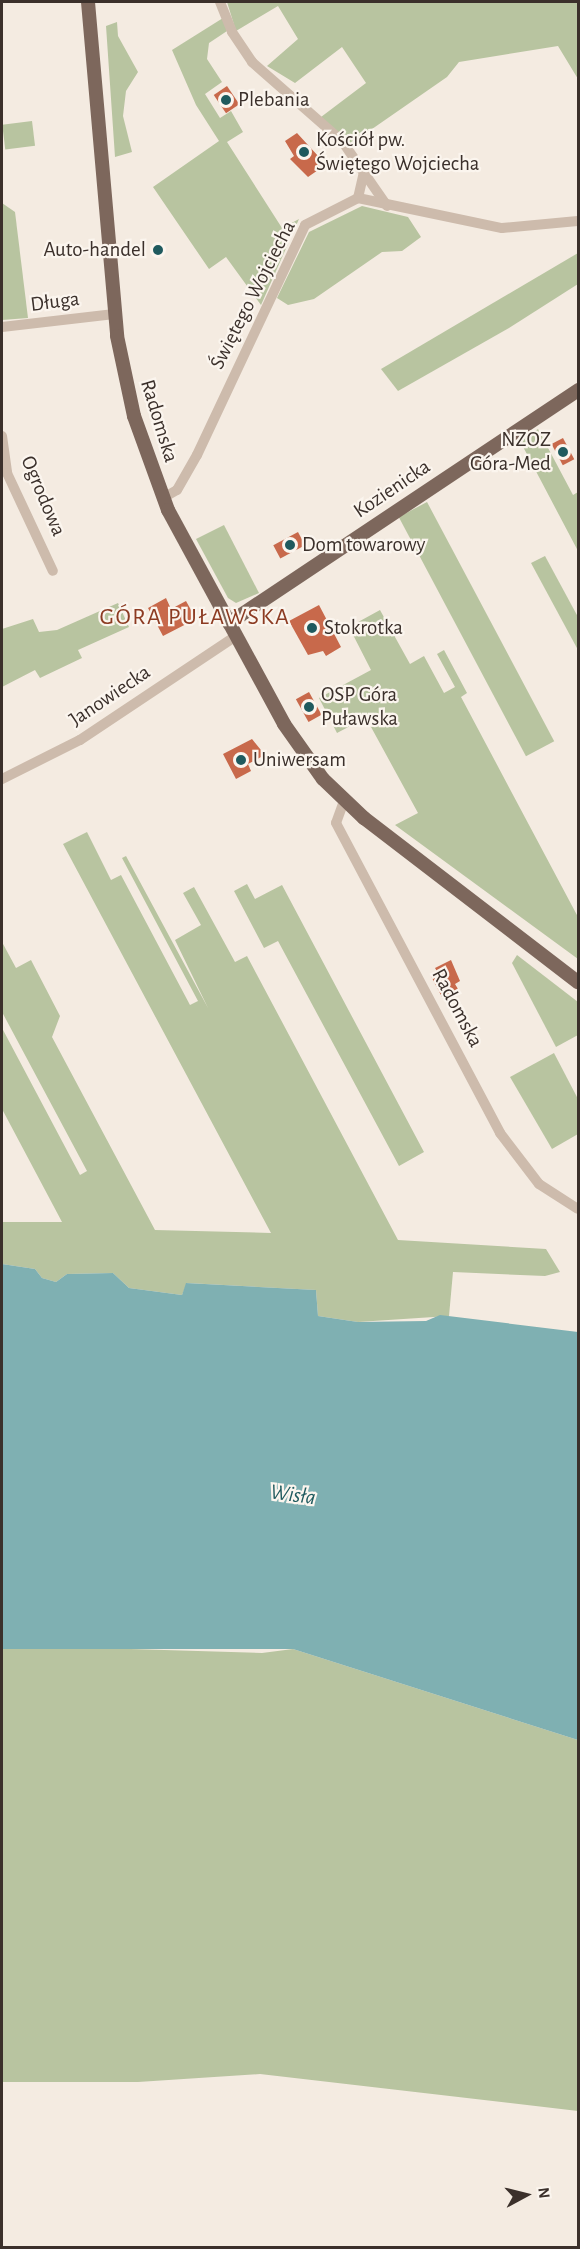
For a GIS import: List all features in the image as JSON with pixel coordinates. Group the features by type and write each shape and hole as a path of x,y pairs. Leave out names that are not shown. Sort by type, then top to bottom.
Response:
{"main road":[{"name":"Radomska","path":"88,2 114,314 129,398 163,498 233,630 304,754 345,801 579,982"},
{"name":"Kozienicka","path":"233,630 579,390"}],"street":[{"path":"220,2 232,32 252,62 300,100 342,141 387,206"},
{"path":"364,173 358,198 387,206 502,228 579,221"},
{"name":"Świętego Wojciecha","path":"163,498 177,490 196,455 305,225 358,198"},
{"name":"Długa","path":"2,327 114,314"},
{"name":"Ogrodowa","path":"2,436 7,473 53,570"},
{"name":"Janowiecka","path":"2,779 80,740 233,630"},
{"name":"Radomska","path":"345,801 336,823 500,1133 539,1184 579,1209"}],"green space":[{"path":"227,2 578,2 578,79 558,46 459,62 447,77 349,145 321,117 366,83 342,47 295,83 267,66 298,39 278,6 236,31"},
{"path":"223,18 227,31 209,43 207,59 222,82 205,94 220,118 231,111 243,132 227,142 282,228 299,219 261,305 226,257 209,269 153,187 219,141 196,105 172,50"},
{"path":"117,22 118,36 138,72 126,91 123,116 132,152 115,157 106,26"},
{"path":"32,121 35,146 5,149 2,125"},
{"path":"2,203 15,212 28,318 2,320"},
{"path":"362,206 408,217 421,237 402,251 382,252 314,299 288,305 277,298 309,232"},
{"path":"578,253 578,284 509,328 398,391 381,369"},
{"path":"538,429 573,495 578,492 578,551 520,441"},
{"path":"427,502 554,741 526,756 399,517"},
{"path":"224,525 259,593 236,603 228,598 196,539"},
{"path":"545,556 578,617 578,650 531,563"},
{"path":"118,603 129,627 78,650 82,658 40,678 35,670 2,687 2,629 33,619 39,632 57,630"},
{"path":"380,610 410,664 424,656 444,693 455,687 437,654 444,650 467,693 461,697 578,917 578,959 395,825 418,813 371,727 376,725 371,715 337,733 319,698 371,670 349,627"},
{"path":"87,832 111,880 121,875 190,1005 198,1001 122,858 126,856 208,1008 175,940 201,925 183,893 194,887 235,962 247,956 398,1240 546,1249 560,1272 545,1276 453,1272 449,1316 358,1322 318,1316 316,1290 187,1283 182,1295 129,1288 113,1273 67,1274 56,1282 42,1278 35,1269 2,1264 2,1222 62,1222 2,1109 2,1028 80,1175 87,1171 2,1012 2,942 16,968 31,960 60,1016 52,1037 155,1230 271,1233 63,844"},
{"path":"247,884 255,899 282,885 424,1152 399,1166 278,941 264,948 234,891"},
{"path":"517,955 578,1002 578,1035 556,1047 512,963"},
{"path":"554,1053 578,1099 578,1134 552,1149 510,1077"},
{"path":"31,1646 262,1653 293,1649 578,1740 578,2111 260,2074 138,2082 2,2082 2,1649"}],"water":[{"name":"Wisła","path":"2,1264 35,1269 42,1278 56,1282 67,1274 113,1273 129,1288 182,1295 186,1283 316,1290 318,1316 358,1322 426,1321 440,1315 578,1332 578,1740 293,1649 2,1649"}],"building":[{"name":"Plebania","path":"227,86 239,104 226,113 214,95"},
{"name":"Kościół pw. Świętego Wojciecha","path":"297,133 319,157 315,159 321,168 308,177 290,159 294,156 285,141"},
{"name":"NZOZ Góra-Med","path":"563,438 574,459 563,465 552,444"},
{"name":"Dom towarowy","path":"298,532 305,545 280,558 273,545"},
{"path":"166,598 171,609 186,601 196,619 163,636 148,608"},
{"name":"Stokrotka","path":"319,605 341,647 326,656 323,651 308,655 289,621"},
{"name":"OSP Góra Puławska","path":"309,692 322,715 308,722 296,699"},
{"name":"Uniwersam","path":"252,739 265,755 248,764 251,771 236,779 223,754"},
{"path":"451,960 460,981 455,984 458,989 442,997 431,976 438,973 435,968"}],"place":[{"name":"Plebania","path":"226,100"},
{"name":"Kościół pw. Świętego Wojciecha","path":"304,152"},
{"name":"Auto-handel","path":"158,250"},
{"name":"NZOZ Góra-Med","path":"563,452"},
{"name":"Dom towarowy","path":"290,545"},
{"name":"Stokrotka","path":"312,628"},
{"name":"OSP Góra Puławska","path":"309,707"},
{"name":"Uniwersam","path":"241,760"}],"district":[{"name":"GÓRA PUŁAWSKA","path":"195,618"}]}
